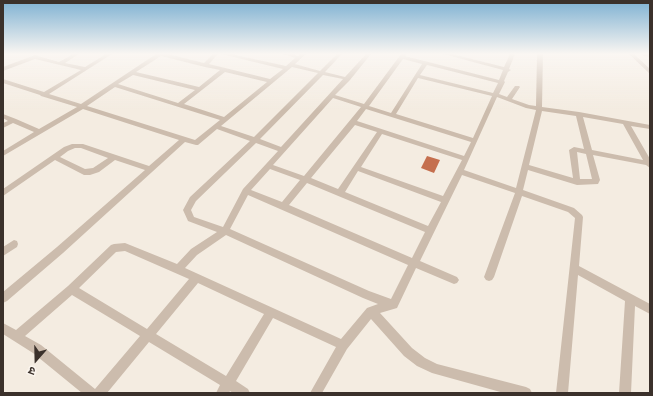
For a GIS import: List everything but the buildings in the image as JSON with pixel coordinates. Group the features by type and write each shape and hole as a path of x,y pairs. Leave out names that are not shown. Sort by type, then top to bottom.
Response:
{"street":[{"path":"43,95 80,72"},
{"path":"179,105 221,72"},
{"path":"235,72 271,81"},
{"path":"3,81 196,143 281,72"},
{"path":"313,72 348,79"},
{"path":"178,269 194,252 225,231 246,191 353,72"},
{"path":"283,206 353,122 390,72"},
{"path":"393,114 419,72"},
{"path":"463,72 502,82"},
{"path":"393,306 475,141 507,72"},
{"path":"489,276 519,192 539,109 540,72"},
{"path":"3,154 81,107 132,73 200,89"},
{"path":"320,74 194,199 187,210 191,218 225,231 393,306"},
{"path":"417,76 496,95 528,107 579,114 650,127"},
{"path":"3,90 13,85"},
{"path":"114,86 224,119"},
{"path":"508,100 517,87"},
{"path":"331,96 393,114 475,141"},
{"path":"525,166 577,182 595,182 596,180 579,114"},
{"path":"3,116 39,132"},
{"path":"3,126 14,120"},
{"path":"353,122 465,159"},
{"path":"626,123 649,164"},
{"path":"216,126 282,150"},
{"path":"340,193 381,132"},
{"path":"3,298 60,250 184,139"},
{"path":"3,193 66,149 78,145 150,169"},
{"path":"577,182 573,150 649,164"},
{"path":"54,158 84,172 90,172 96,170 114,157"},
{"path":"268,166 305,179 430,230"},
{"path":"357,168 445,200"},
{"path":"459,171 571,210 579,217 562,393"},
{"path":"246,191 415,262 454,280"},
{"path":"3,252 14,244"},
{"path":"17,336 71,289 111,250 118,246 125,247 197,277 343,345"},
{"path":"574,268 650,310"},
{"path":"3,328 37,349 92,392 148,336 197,277"},
{"path":"71,289 148,336 225,388 244,393"},
{"path":"625,393 630,298"},
{"path":"316,393 343,345 371,310 393,306"},
{"path":"371,310 408,352 421,362 436,368 526,393"},
{"path":"225,388 271,312"}]}
